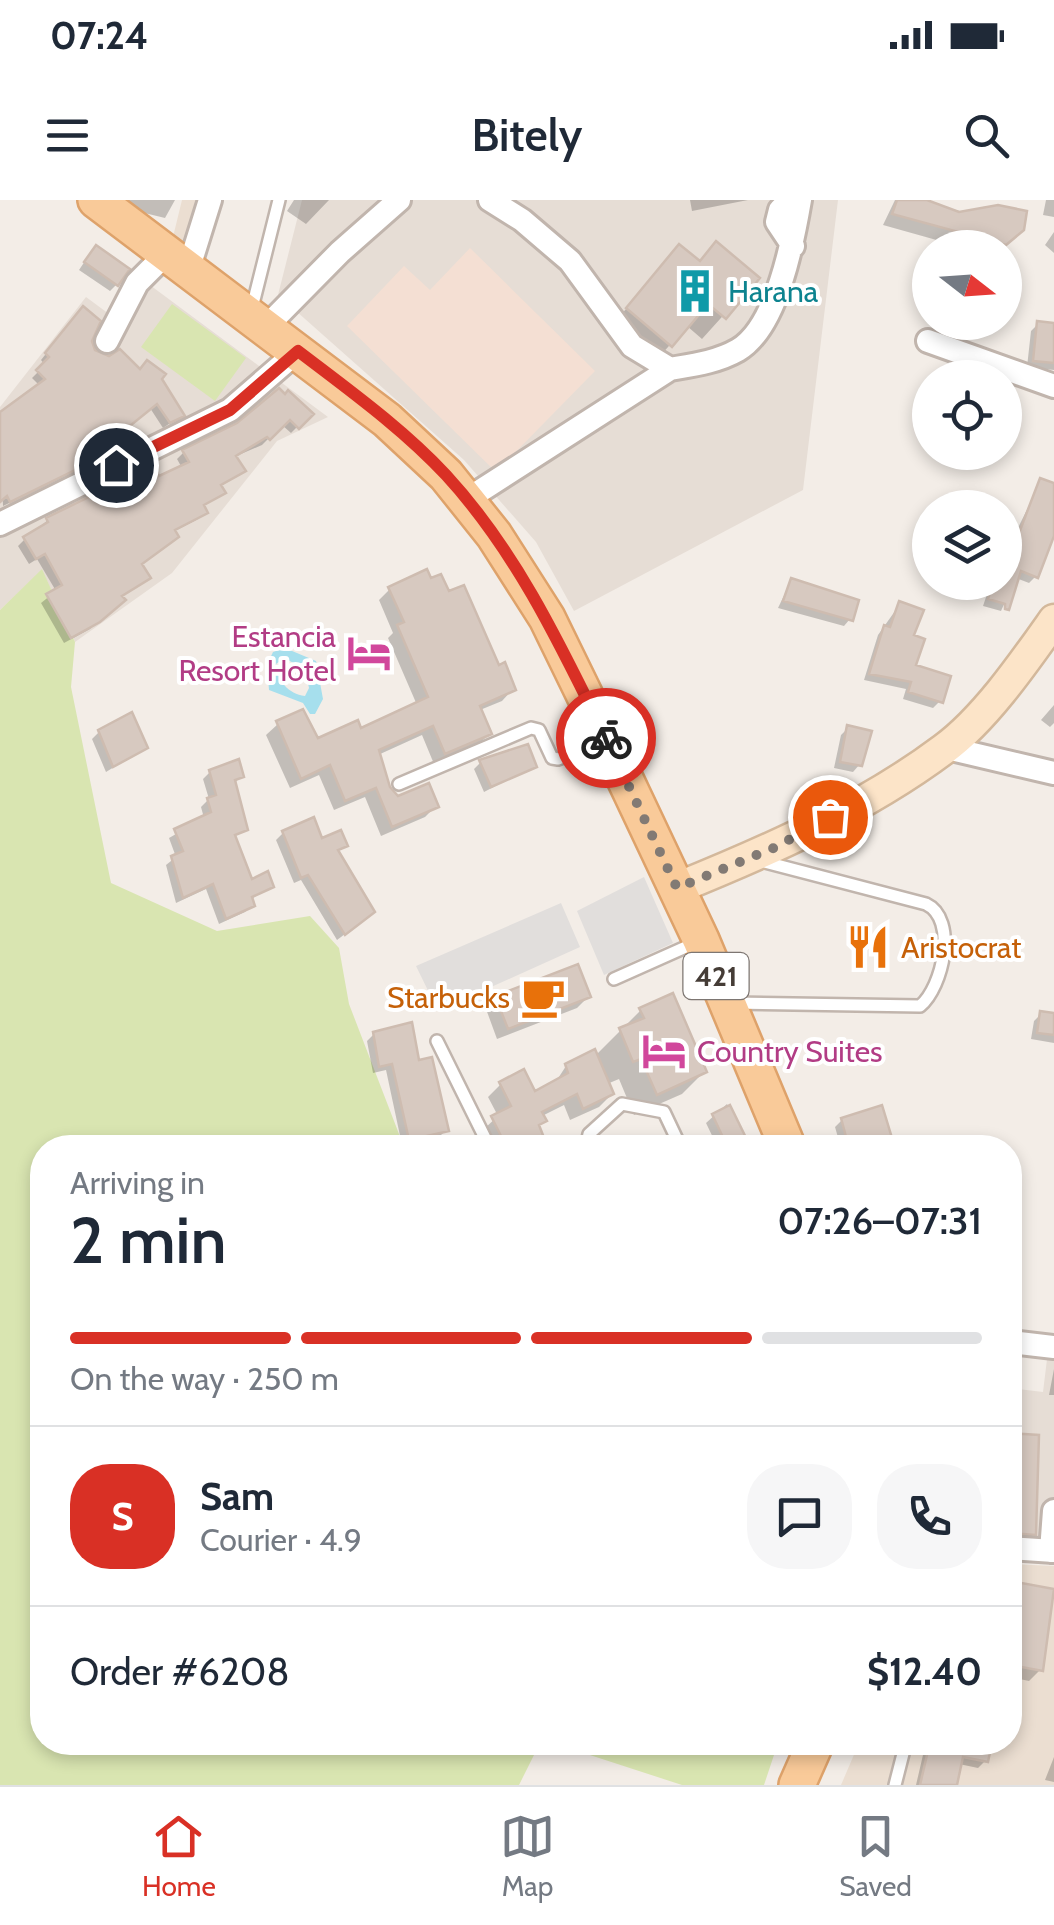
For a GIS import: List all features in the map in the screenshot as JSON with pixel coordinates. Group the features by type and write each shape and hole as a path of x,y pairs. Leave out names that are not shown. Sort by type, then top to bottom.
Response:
{"main road":[{"name":"421","path":"96,200 387,420 466,500 546,618 701,940 783,1135"},
{"path":"677,888 776,847 946,748 1021,667 1054,620"},
{"path":"798,1784 810,1755"}],"street":[{"path":"107,342 137,283 180,263 190,264 210,200"},
{"path":"258,322 399,200"},
{"path":"490,200 522,220 570,261 632,346 670,369"},
{"path":"790,200 780,210 777,222 793,246"},
{"path":"466,500 670,369 709,362 748,343 783,282 800,200"},
{"path":"928,341 1054,386"},
{"path":"0,524 230,410 298,351"},
{"path":"946,748 1054,773"},
{"path":"1022,1343 1054,1347"},
{"path":"1022,1549 1052,1551 1054,1511"}],"lane":[{"path":"258,322 279,200"},
{"path":"399,784 532,728 538,730 552,758 607,741"},
{"path":"728,1003 920,1006 934,990 946,926 937,909 926,904 748,858"},
{"path":"614,979 701,940"},
{"path":"437,1040 484,1135"},
{"path":"589,1135 622,1104 664,1112 676,1135"},
{"path":"895,1785 903,1755"},
{"path":"798,1784 807,1785"}],"shaded area":[{"path":"182,200 216,200 199,263 172,241"},
{"path":"302,200 838,200 803,490 574,611 536,542 464,460 278,295"},
{"path":"470,248 595,371 496,472 347,326 404,266 430,290"},
{"path":"135,274 328,417 277,441 172,573 75,642 42,570 0,610 0,407 86,297 109,314"},
{"name":"Starbucks","path":"644,877 673,943 604,975 577,911"},
{"name":"Starbucks","path":"561,903 580,947 438,1011 416,966"},
{"path":"1049,1343 1054,1344 1054,1539 1022,1535 1022,1389 1043,1392"},
{"path":"1022,1565 1054,1566 1054,1785 841,1785 854,1755 1022,1755"}],"green space":[{"path":"172,304 246,358 215,401 141,347"},
{"path":"42,569 75,642 71,687 111,883 217,931 310,916 339,948 349,1004 399,1135 30,1135 30,1755 534,1755 519,1785 0,1785 0,610"},
{"path":"590,1755 774,1755 764,1785 682,1785"}],"water":[{"path":"285,648 316,661 323,699 315,714 310,714 303,703 269,690 267,665 273,652","holes":["284,658 305,669 309,688 305,696 285,686 276,664"]}],"building":[{"path":"897,200 927,200 959,212 998,205 1027,211 1022,232 951,230 892,214"},
{"name":"Harana","path":"716,241 760,278 726,319 708,304 672,347 626,308 679,244 700,261"},
{"path":"96,245 130,269 118,286 84,262"},
{"path":"83,306 101,321 92,341 95,350 109,356 120,349 140,369 147,360 166,374 162,379 185,416 170,423 157,404 131,425 140,438 10,502 7,496 0,502 0,412 45,379 36,370"},
{"path":"1037,321 1054,323 1054,363 1033,361"},
{"path":"279,388 285,394 288,390 314,414 299,429 290,420 270,440 267,437 236,456 246,471 221,485 226,493 204,505 208,513 175,530 179,537 142,564 151,578 122,596 126,600 100,622 71,638 46,594 62,585 45,554 36,559 23,537 48,522 46,518 154,465 159,476 189,462 182,450 237,423"},
{"path":"1040,478 1054,483 1054,536 1038,578 1022,571 1022,525"},
{"path":"427,569 431,578 441,574 449,591 464,585 499,665 505,662 516,690 480,706 492,734 445,754 433,726 379,750 390,787 398,796 429,783 439,807 392,827 376,788 345,801 330,765 301,779 276,721 303,709 318,738 358,720 361,728 428,697 397,625 404,622 388,587"},
{"path":"791,578 859,600 853,621 783,601"},
{"path":"991,600 1012,600 1009,610 1005,604"},
{"path":"899,601 924,610 914,635 925,639 916,665 951,676 943,703 908,692 911,682 869,674 884,625 890,627"},
{"path":"132,712 148,748 113,767 98,730"},
{"path":"847,725 872,731 862,766 840,762"},
{"path":"528,744 537,767 491,787 479,760"},
{"path":"239,759 244,777 235,780 248,830 235,835 252,879 268,871 274,887 252,897 255,906 226,919 213,884 183,898 171,856 183,851 174,829 211,812 207,798 216,795 209,770"},
{"path":"314,817 322,838 341,830 348,846 338,850 375,912 345,935 308,875 301,878 282,831"},
{"name":"Starbucks","path":"578,964 591,997 508,1029 495,996"},
{"path":"673,993 707,1072 657,1095 641,1059 633,1062 619,1028 644,1018 639,1008"},
{"path":"1040,1011 1054,1013 1054,1035 1037,1033"},
{"path":"412,1022 419,1060 432,1057 449,1131 408,1135 392,1064 379,1067 373,1032"},
{"path":"595,1049 614,1094 583,1109 577,1094 542,1112 547,1121 539,1125 543,1135 500,1135 491,1116 511,1106 499,1082 524,1069 535,1091 568,1073 565,1064"},
{"path":"730,1105 745,1135 722,1135 712,1114"},
{"path":"882,1105 891,1135 846,1135 841,1118"},
{"path":"1022,1434 1039,1435 1036,1535 1022,1534"},
{"path":"1022,1583 1054,1589 1043,1671 1022,1667"},
{"path":"927,1755 989,1755 988,1762 963,1757 957,1785 920,1785"}],"way so far":[{"path":"606,738 677,888 776,847 830,817"}],"place":[{"name":"Harana","path":"695,291"},
{"name":"Estancia Resort Hotel","path":"369,653"},
{"name":"Aristocrat","path":"868,947"},
{"name":"Starbucks","path":"543,997"},
{"name":"Country Suites","path":"664,1051"}],"route":[{"path":"116,465 230,410 256,392 298,351 387,420 446,475 494,535 546,618 606,738"}]}
